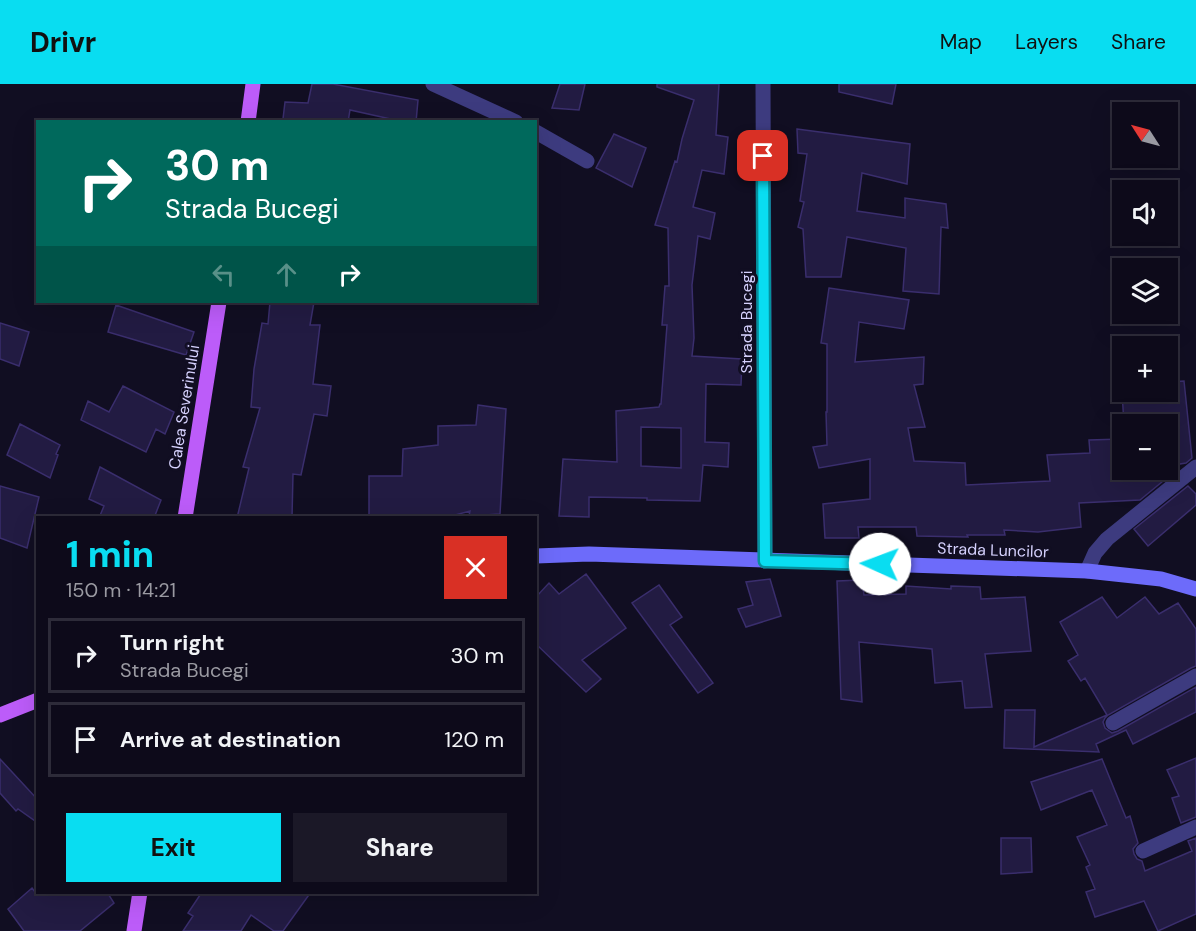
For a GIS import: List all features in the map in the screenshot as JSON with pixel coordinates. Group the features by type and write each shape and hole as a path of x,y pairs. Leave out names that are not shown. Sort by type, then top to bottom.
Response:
{"main road":[{"path":"248,120 253,84"},
{"name":"Calea Severinului","path":"185,516 219,303"},
{"name":"Strada Luncilor","path":"537,556 589,554 1087,571 1161,579 1196,589"},
{"path":"0,715 36,701"},
{"path":"134,931 140,894"}],"street":[{"path":"433,84 512,120"},
{"name":"Strada Bucegi","path":"763,84 765,561"},
{"path":"537,133 587,161"},
{"path":"1087,571 1095,554 1107,539 1196,467"},
{"path":"1113,723 1196,676"},
{"path":"1143,851 1196,827"}],"building":[{"path":"312,84 333,84 418,100 416,120 395,120 350,110 348,120 283,119 285,102 308,103"},
{"path":"560,84 585,84 579,110 552,108"},
{"path":"657,84 719,84 716,135 728,137 724,174 702,170 693,207 715,213 710,239 698,236 692,285 694,338 692,356 742,359 741,385 706,384 705,442 729,443 728,467 703,465 700,501 589,497 589,517 559,516 563,459 617,462 616,411 659,407 661,404 667,325 662,325 665,286 669,286 668,228 655,225 675,161 677,162 694,100 657,87","holes":["641,427 681,428 681,468 641,466"]},
{"path":"839,84 896,84 892,104 839,92"},
{"path":"797,129 910,144 907,184 862,173 857,211 905,218 905,198 946,204 948,228 941,227 939,294 903,291 906,248 847,237 841,277 806,277 803,229 798,227 804,202 800,201 807,154 798,153"},
{"path":"614,134 646,148 632,187 596,168"},
{"path":"829,288 909,300 904,329 859,322 855,362 924,357 923,384 914,385 925,427 908,428 914,461 965,463 966,485 1050,481 1047,455 1090,453 1089,440 1112,439 1112,480 1164,480 1140,500 1079,503 1081,527 1038,532 1004,530 1005,535 967,535 968,537 917,536 916,527 858,527 859,538 825,538 823,504 870,499 870,459 819,468 813,447 827,445 827,344 821,343"},
{"path":"270,303 314,303 310,325 320,325 313,384 331,386 327,416 314,414 301,475 293,474 292,516 237,516 249,468 243,467 260,408 251,407 254,369 262,323 268,324"},
{"path":"116,305 194,332 186,355 108,332"},
{"path":"0,323 29,332 19,366 0,359"},
{"path":"1178,381 1184,381 1192,458 1186,463 1178,464 1178,414 1123,414 1123,402 1178,402"},
{"path":"123,386 174,412 165,434 156,429 146,452 81,420 88,401 109,412"},
{"path":"478,405 506,409 500,514 469,516 470,511 451,516 369,516 369,476 402,476 403,449 438,445 438,426 476,425"},
{"path":"20,424 60,445 50,478 7,455"},
{"path":"100,467 161,500 155,516 100,516 104,506 89,499"},
{"path":"0,486 39,497 27,548 0,538"},
{"path":"1188,486 1196,494 1196,505 1148,546 1134,529"},
{"path":"586,574 626,628 582,660 601,679 586,692 537,645 537,596 549,583 559,594"},
{"path":"770,579 781,616 746,627 738,609 753,605 746,582"},
{"path":"862,580 864,595 906,594 906,586 951,589 951,586 980,587 981,599 1025,597 1031,651 985,654 992,707 965,708 962,681 935,683 932,649 859,642 862,702 841,699 837,581"},
{"path":"659,585 682,617 670,625 713,683 698,693 632,603"},
{"path":"1102,597 1117,618 1145,597 1159,614 1178,603 1196,629 1196,666 1108,715 1103,722 1105,728 1112,733 1118,731 1196,687 1196,712 1133,744 1126,730 1096,744 1099,752 1004,748 1005,710 1035,710 1034,747 1107,715 1085,678 1081,681 1068,661 1078,655 1060,622"},
{"path":"1196,758 1196,817 1181,823 1172,798 1179,796 1167,770"},
{"path":"0,759 36,798 36,822 18,809 16,811 0,793"},
{"path":"1102,759 1126,818 1130,816 1138,843 1133,849 1134,854 1142,861 1145,871 1192,851 1188,841 1196,838 1196,914 1158,931 1144,901 1095,917 1086,892 1095,889 1086,867 1090,865 1077,837 1107,825 1092,790 1041,810 1031,782"},
{"path":"1001,838 1031,838 1032,872 1001,874"},
{"path":"32,888 36,894 108,894 114,903 80,931 24,931 8,909"},
{"path":"201,894 310,894 283,931 274,931 251,915 241,931 183,931 193,916 188,913"}],"route":[{"path":"763,156 765,561 880,564"}]}
